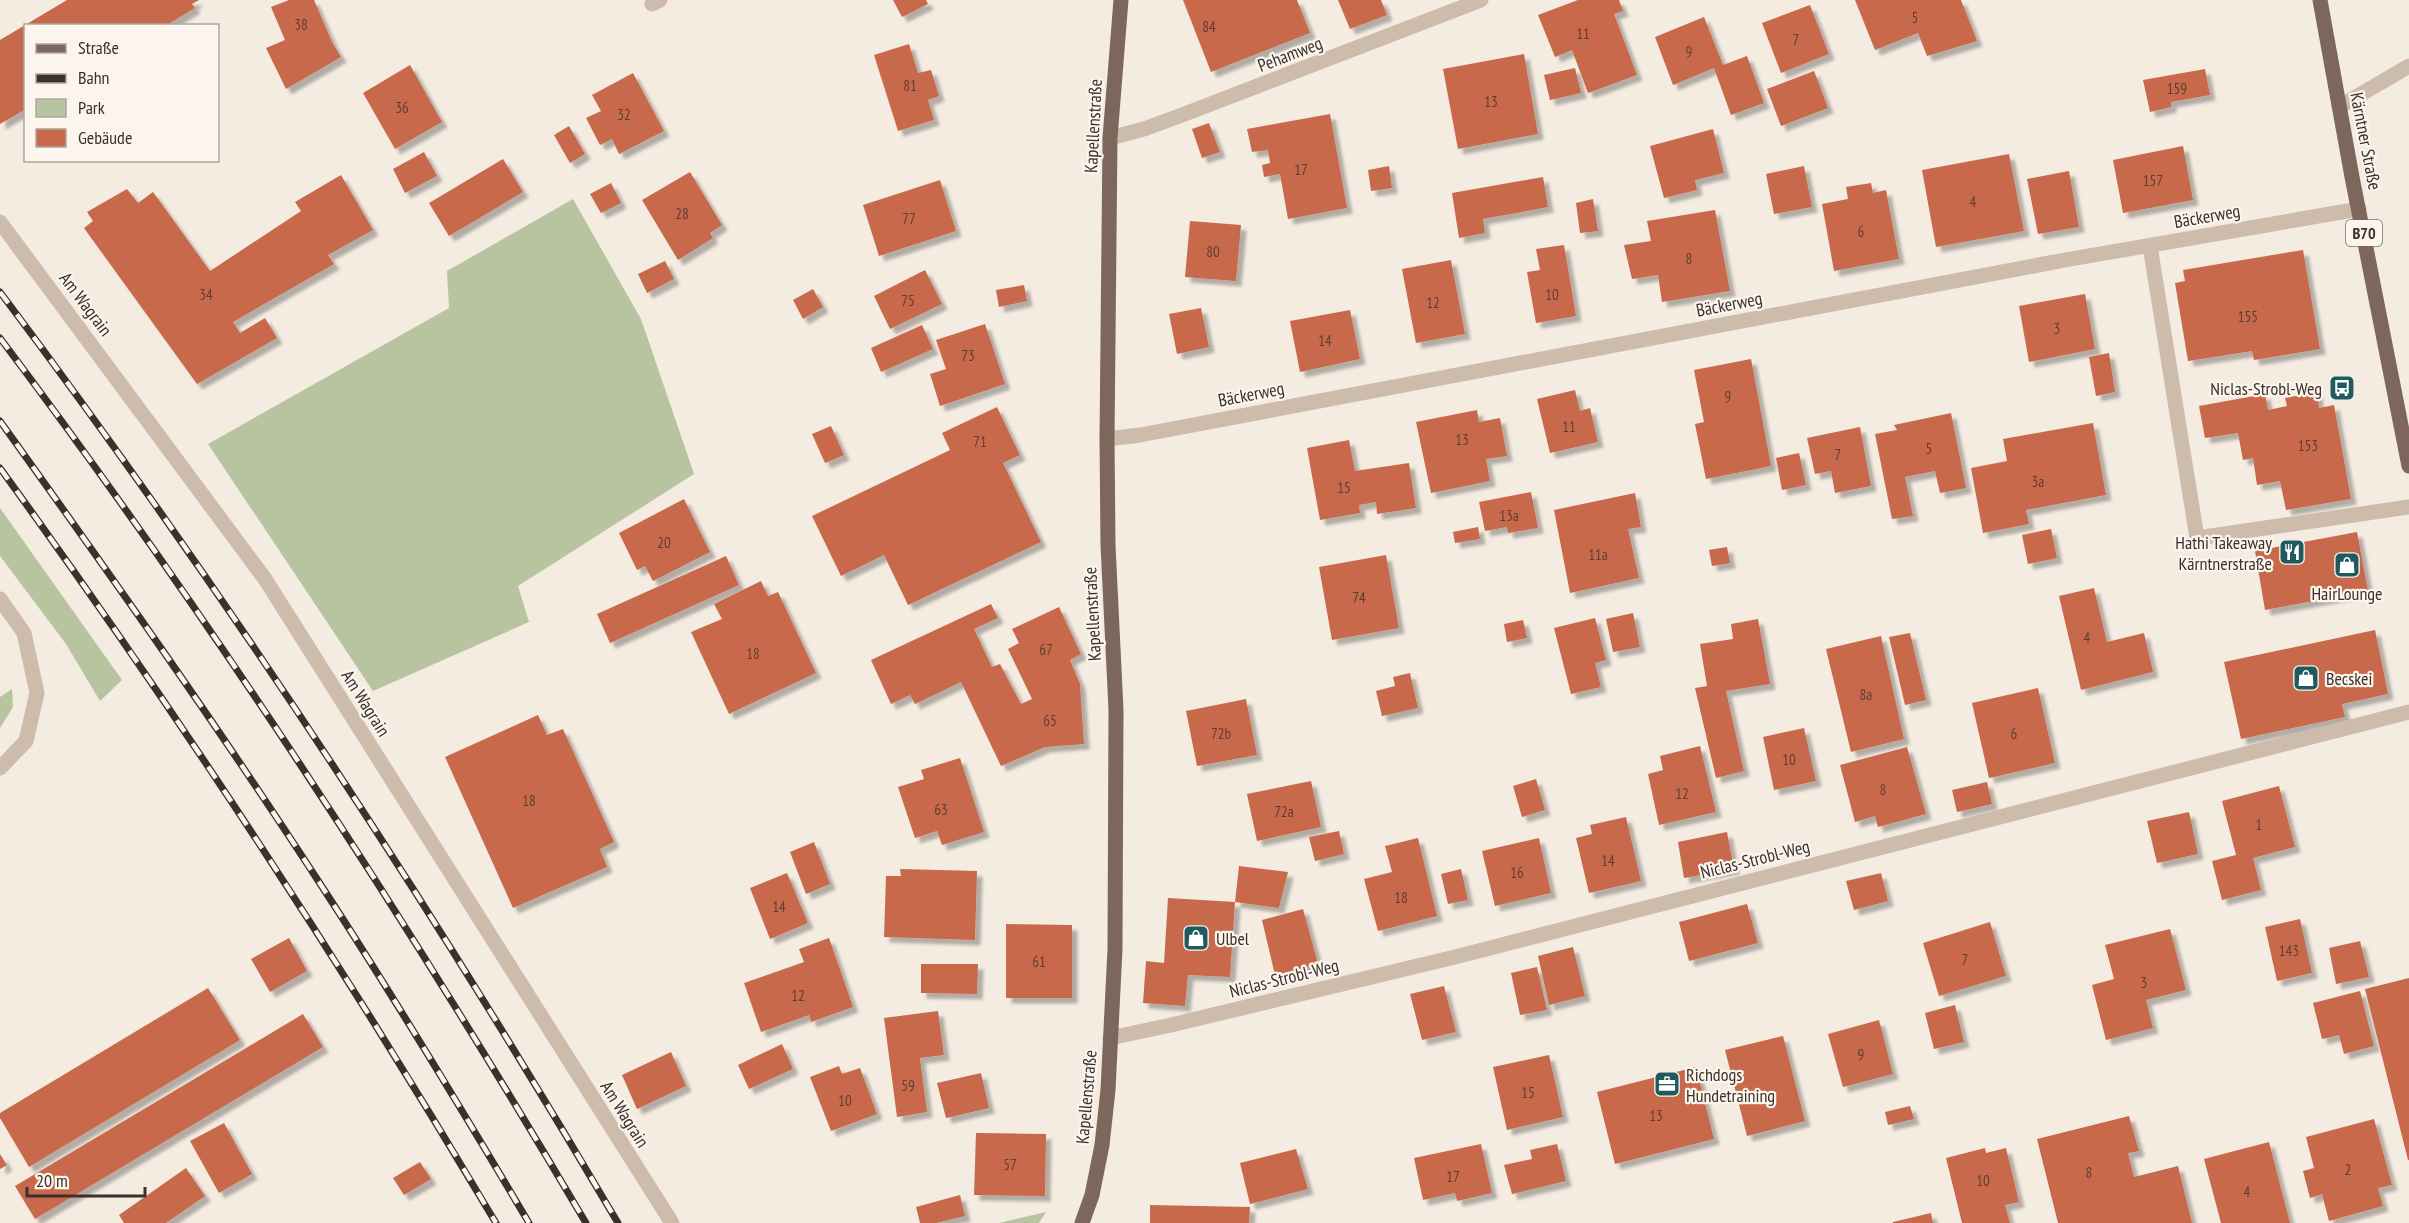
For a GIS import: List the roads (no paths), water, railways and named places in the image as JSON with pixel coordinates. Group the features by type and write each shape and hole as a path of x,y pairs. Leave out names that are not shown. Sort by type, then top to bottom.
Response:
{"main road":[{"name":"Kapellenstraße","path":"1082,1223 1099,1168 1108,1090 1115,949 1116,710 1108,546 1107,439 1110,138 1121,0"},
{"name":"Kärntner Straße","path":"2320,0 2409,466"}],"street":[{"name":"Pehamweg","path":"1110,138 1193,112 1481,0"},
{"path":"2339,107 2409,66"},
{"name":"Bäckerweg","path":"1107,439 2065,260 2359,209"},
{"name":"Am Wagrain","path":"0,222 265,579 672,1223"},
{"path":"2150,246 2198,538 2409,507"},
{"path":"0,599 24,633 37,693 26,741 0,768"},
{"name":"Niclas-Strobl-Weg","path":"1110,1038 1171,1026 1451,958 2409,712"}],"railway":[{"path":"0,292 164,518 322,749 473,984 618,1223"},
{"path":"0,338 156,553 305,772 448,996 586,1223"},
{"path":"0,421 162,650 280,823 400,1009 529,1223"},
{"path":"0,468 131,652 257,840 438,1126 496,1223"}],"place":[{"name":"Niclas-Strobl-Weg","path":"2342,388"},
{"name":"Hathi Takeaway Kärntnerstraße","path":"2292,552"},
{"name":"HairLounge","path":"2347,565"},
{"name":"Becskei","path":"2306,678"},
{"name":"Ulbel","path":"1196,938"},
{"name":"Richdogs Hundetraining","path":"1667,1084"}]}
